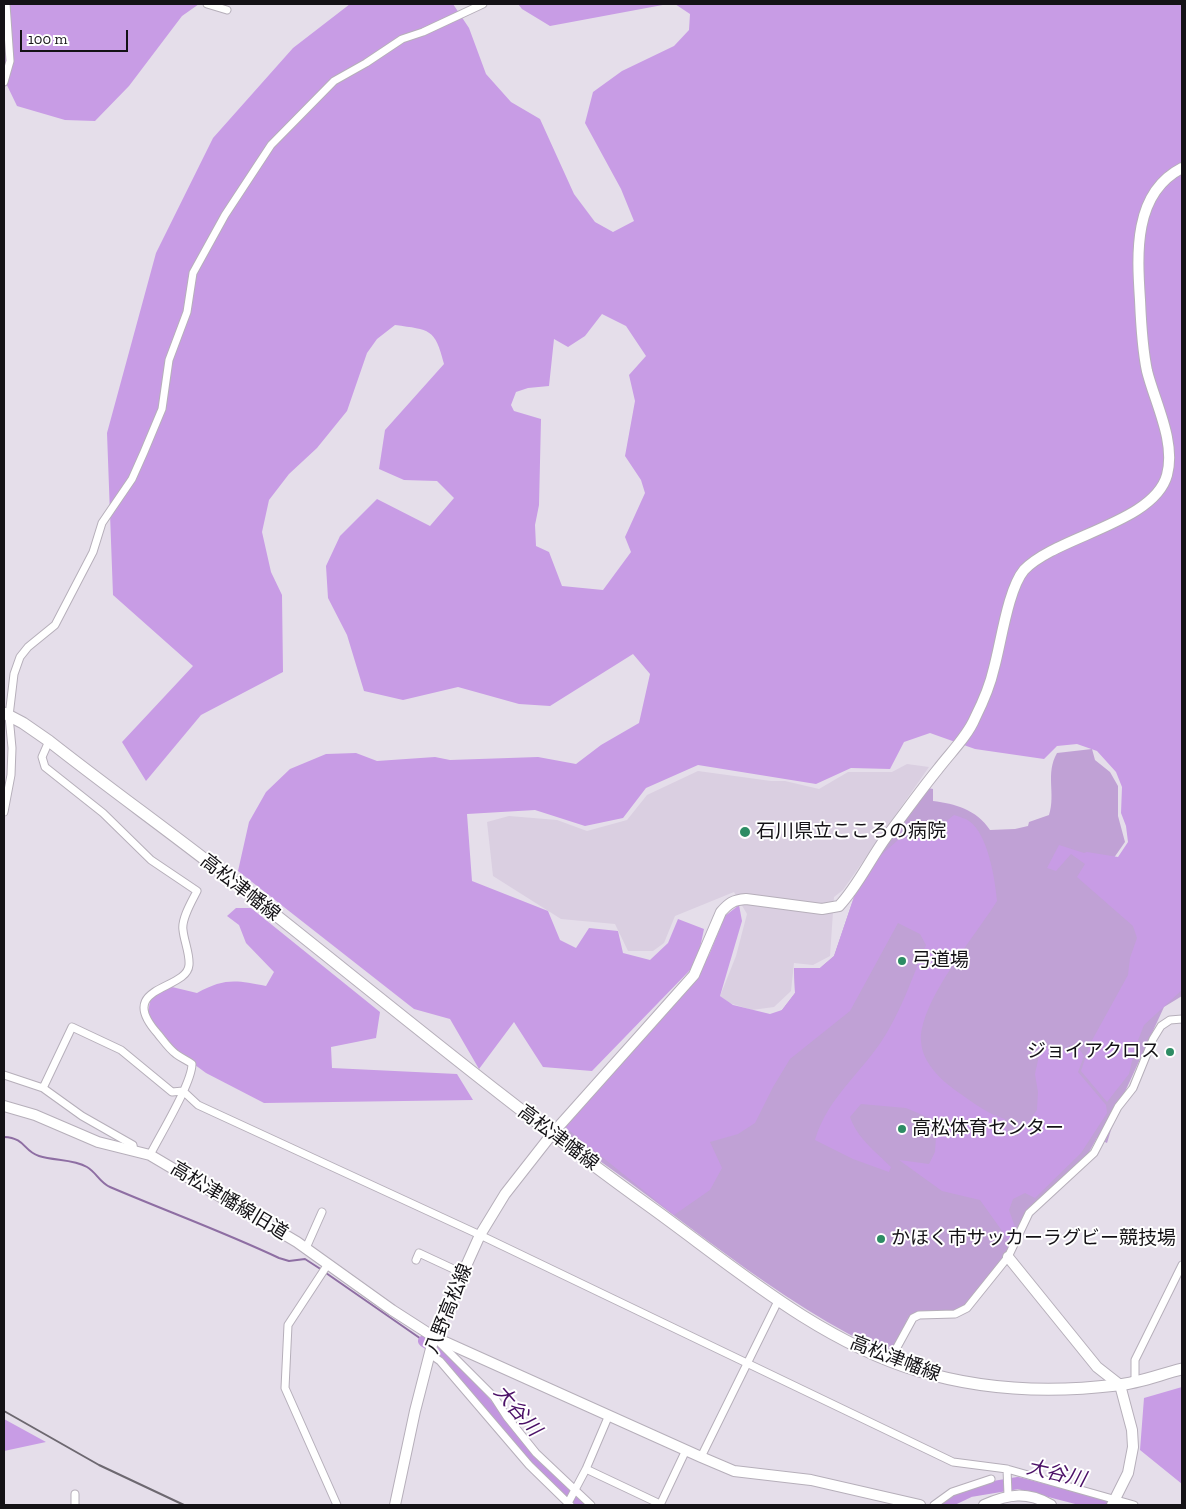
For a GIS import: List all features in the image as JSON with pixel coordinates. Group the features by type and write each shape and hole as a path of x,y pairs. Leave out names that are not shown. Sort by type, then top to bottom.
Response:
{"main road":[{"name":"高松津幡線","path":"6,715 49,742 245,890 506,1100 779,1299 827,1330 865,1350 890,1360 947,1379 982,1385 1059,1388 1120,1385 1182,1369"}],"street":[{"path":"4,82 10,61 6,4"},
{"path":"207,4 227,10"},
{"path":"4,812 11,775 12,748 6,715 14,674 20,657 28,647 56,625 93,552 102,523 132,479 162,408 169,360 187,312 193,273 225,215 271,145 334,81 366,63 402,39 423,32 483,4"},
{"name":"八野高松線","path":"395,1505 432,1345 480,1235 505,1194 552,1134 694,975 721,912 728,904 734,900 746,899 822,909 838,906 886,838 974,722 988,688 1008,611 1022,572 1052,551 1124,516 1147,502 1160,488 1167,476 1169,455 1144,354 1138,241 1147,206 1164,180 1182,168"},
{"path":"49,742 42,757 45,767 103,813 151,860 197,891 182,928 189,964 186,973 181,978 158,988 146,1002 145,1014 149,1024 176,1054 192,1064 192,1070 183,1091 150,1155"},
{"path":"890,1360 913,1318 919,1315 961,1312 967,1308 1008,1257 1029,1213 1094,1153 1118,1107 1133,1088 1153,1039 1161,1026 1170,1020 1182,1019"},
{"path":"43,1088 72,1026 121,1050 172,1092 183,1091 198,1105 480,1235 952,1462 1007,1471 1114,1502 1134,1505"},
{"path":"4,1075 43,1088 82,1116 133,1145 134,1151"},
{"name":"高松津幡線旧道","path":"4,1106 35,1115 98,1142 150,1155 306,1248 327,1266 385,1306 432,1345 609,1415 734,1470 811,1480 920,1505"},
{"path":"306,1248 322,1212"},
{"path":"416,1260 419,1253 462,1273"},
{"path":"1008,1257 1097,1368 1120,1385 1132,1430 1133,1446 1128,1473 1114,1502"},
{"path":"1134,1381 1135,1360 1182,1265"},
{"path":"327,1266 288,1325 285,1388 337,1505"},
{"path":"701,1457 779,1299"},
{"path":"432,1345 478,1378 536,1453 574,1492 591,1505"},
{"path":"432,1345 440,1360 529,1465 570,1503 609,1415"},
{"path":"586,1469 660,1505 686,1450"},
{"path":"1007,1471 1008,1492"},
{"path":"934,1505 952,1492 991,1479"},
{"path":"984,1505 1008,1492 1034,1497 1050,1505"},
{"path":"75,1494 75,1505"}],"shaded area":[{"path":"4,4 199,4 182,16 129,86 95,121 65,120 17,106 4,79"},
{"path":"350,4 453,4 469,28 486,74 511,102 540,119 574,194 595,222 613,232 634,221 621,189 585,123 593,92 622,71 674,46 689,30 690,14 675,4 1182,4 1182,990 1144,1025 1135,1048 1129,1074 1107,1102 1081,1071 1090,1044 1128,975 1130,958 1137,938 1133,926 1077,877 1085,864 1071,854 1056,871 1047,868 1059,845 1084,853 1118,857 1128,842 1126,826 1121,813 1122,787 1116,772 1097,751 1077,744 1057,746 1044,759 975,749 930,733 904,742 890,769 851,768 816,784 698,765 646,788 623,818 585,826 535,810 467,814 472,881 548,911 560,940 576,948 589,928 618,931 623,953 650,960 668,943 678,919 704,929 700,948 692,968 592,1071 543,1067 514,1022 479,1069 450,1019 414,1009 238,871 249,822 266,792 290,769 326,754 356,753 377,761 435,757 450,760 538,757 576,764 601,745 639,723 650,674 633,654 550,706 519,704 458,687 403,700 364,691 347,635 328,598 326,566 340,536 377,499 430,526 454,498 437,481 404,480 379,469 385,430 444,364 434,337 424,330 395,325 377,339 367,353 347,411 317,448 289,474 269,500 262,532 271,572 282,595 283,672 201,715 146,781 122,742 193,666 113,595 107,433 156,253 213,138 293,48","holes":["602,314 626,326 646,356 629,375 635,401 625,456 641,480 645,493 625,537 631,552 603,590 562,586 549,552 536,546 535,525 539,505 541,419 514,411 511,405 516,392 528,388 549,386 554,339 568,347 585,336"]},
{"path":"518,4 668,4 550,26 522,9"},
{"path":"1092,749 1095,760 1110,772 1118,786 1118,816 1125,842 1109,865 1182,951 1182,996 1164,1007 1118,1107 1107,1143 1097,1138 1088,1154 1027,1211 1009,1250 993,1275 960,1310 916,1313 908,1318 891,1355 848,1334 766,1283 571,1141 567,1131 570,1121 755,1031 782,1010 795,993 794,968 820,968 834,956 854,897 897,828 928,788 933,789 933,801 972,812 990,830 1015,829 1028,826 1029,822 1049,815 1052,799 1052,768 1057,753"},
{"path":"907,764 929,767 843,890 834,897 830,956 813,965 794,963 791,991 774,1007 752,1010 729,1003 720,996 736,956 747,914 734,892 675,916 664,943 653,951 628,951 615,924 561,919 493,876 487,822 509,816 557,820 587,831 627,820 647,795 698,771 771,781 785,781 819,789 848,772 892,772"},
{"path":"954,815 964,818 976,827 986,846 997,901 950,969 929,1007 923,1025 921,1041 928,1063 949,1086 985,1111 1005,1119 1007,1134 1018,1136 1037,1110 1038,1092 1035,1074 1040,1051 1050,1046 1063,1051 1070,1049 1076,1044 1084,1056 1078,1072 1106,1105 1107,1113 1081,1153 1035,1198 1025,1193 1013,1199 1009,1210 1016,1230 1010,1242 980,1200 942,1191 899,1160 929,1164 935,1152 937,1121 906,1108 861,1104 850,1117 853,1125 862,1138 891,1167 889,1172 853,1159 815,1140 829,1109 870,1057 889,1029 926,945 920,934 898,923 850,1011 790,1059 755,1123 738,1134 710,1142 722,1168 710,1190 674,1215 565,1127 683,994 709,955 725,916 739,905 742,921 720,996 733,1005 770,1014 782,1010 795,993 794,968 820,968 834,956 854,897 880,856 898,840 933,832"},
{"path":"236,908 251,908 380,1012 376,1038 331,1047 332,1068 457,1074 473,1100 264,1103 206,1073 172,1048 153,1027 148,1013 150,1001 159,992 172,987 197,993 215,985 230,982 246,982 266,986 274,972 246,943 239,925 227,916"},
{"path":"1182,1387 1182,1484 1140,1450 1144,1398"},
{"path":"4,1419 46,1442 4,1451"}],"waterway":[{"path":"4,1137 21,1142 30,1151 39,1156 82,1164 110,1187 279,1258 289,1261 305,1259 322,1270"},
{"path":"326,1273 424,1341"},
{"name":"大谷川","path":"424,1341 441,1352 543,1470 582,1505"},
{"name":"大谷川","path":"945,1505 949,1501 970,1491 1018,1483 1103,1505"}],"railway":[{"path":"4,1411 99,1465 184,1505"}],"place":[{"name":"石川県立こころの病院","path":"745,832"},
{"name":"弓道場","path":"902,961"},
{"name":"ジョイアクロス","path":"1170,1052"},
{"name":"高松体育センター","path":"902,1129"},
{"name":"かほく市サッカーラグビー競技場","path":"881,1239"}]}
